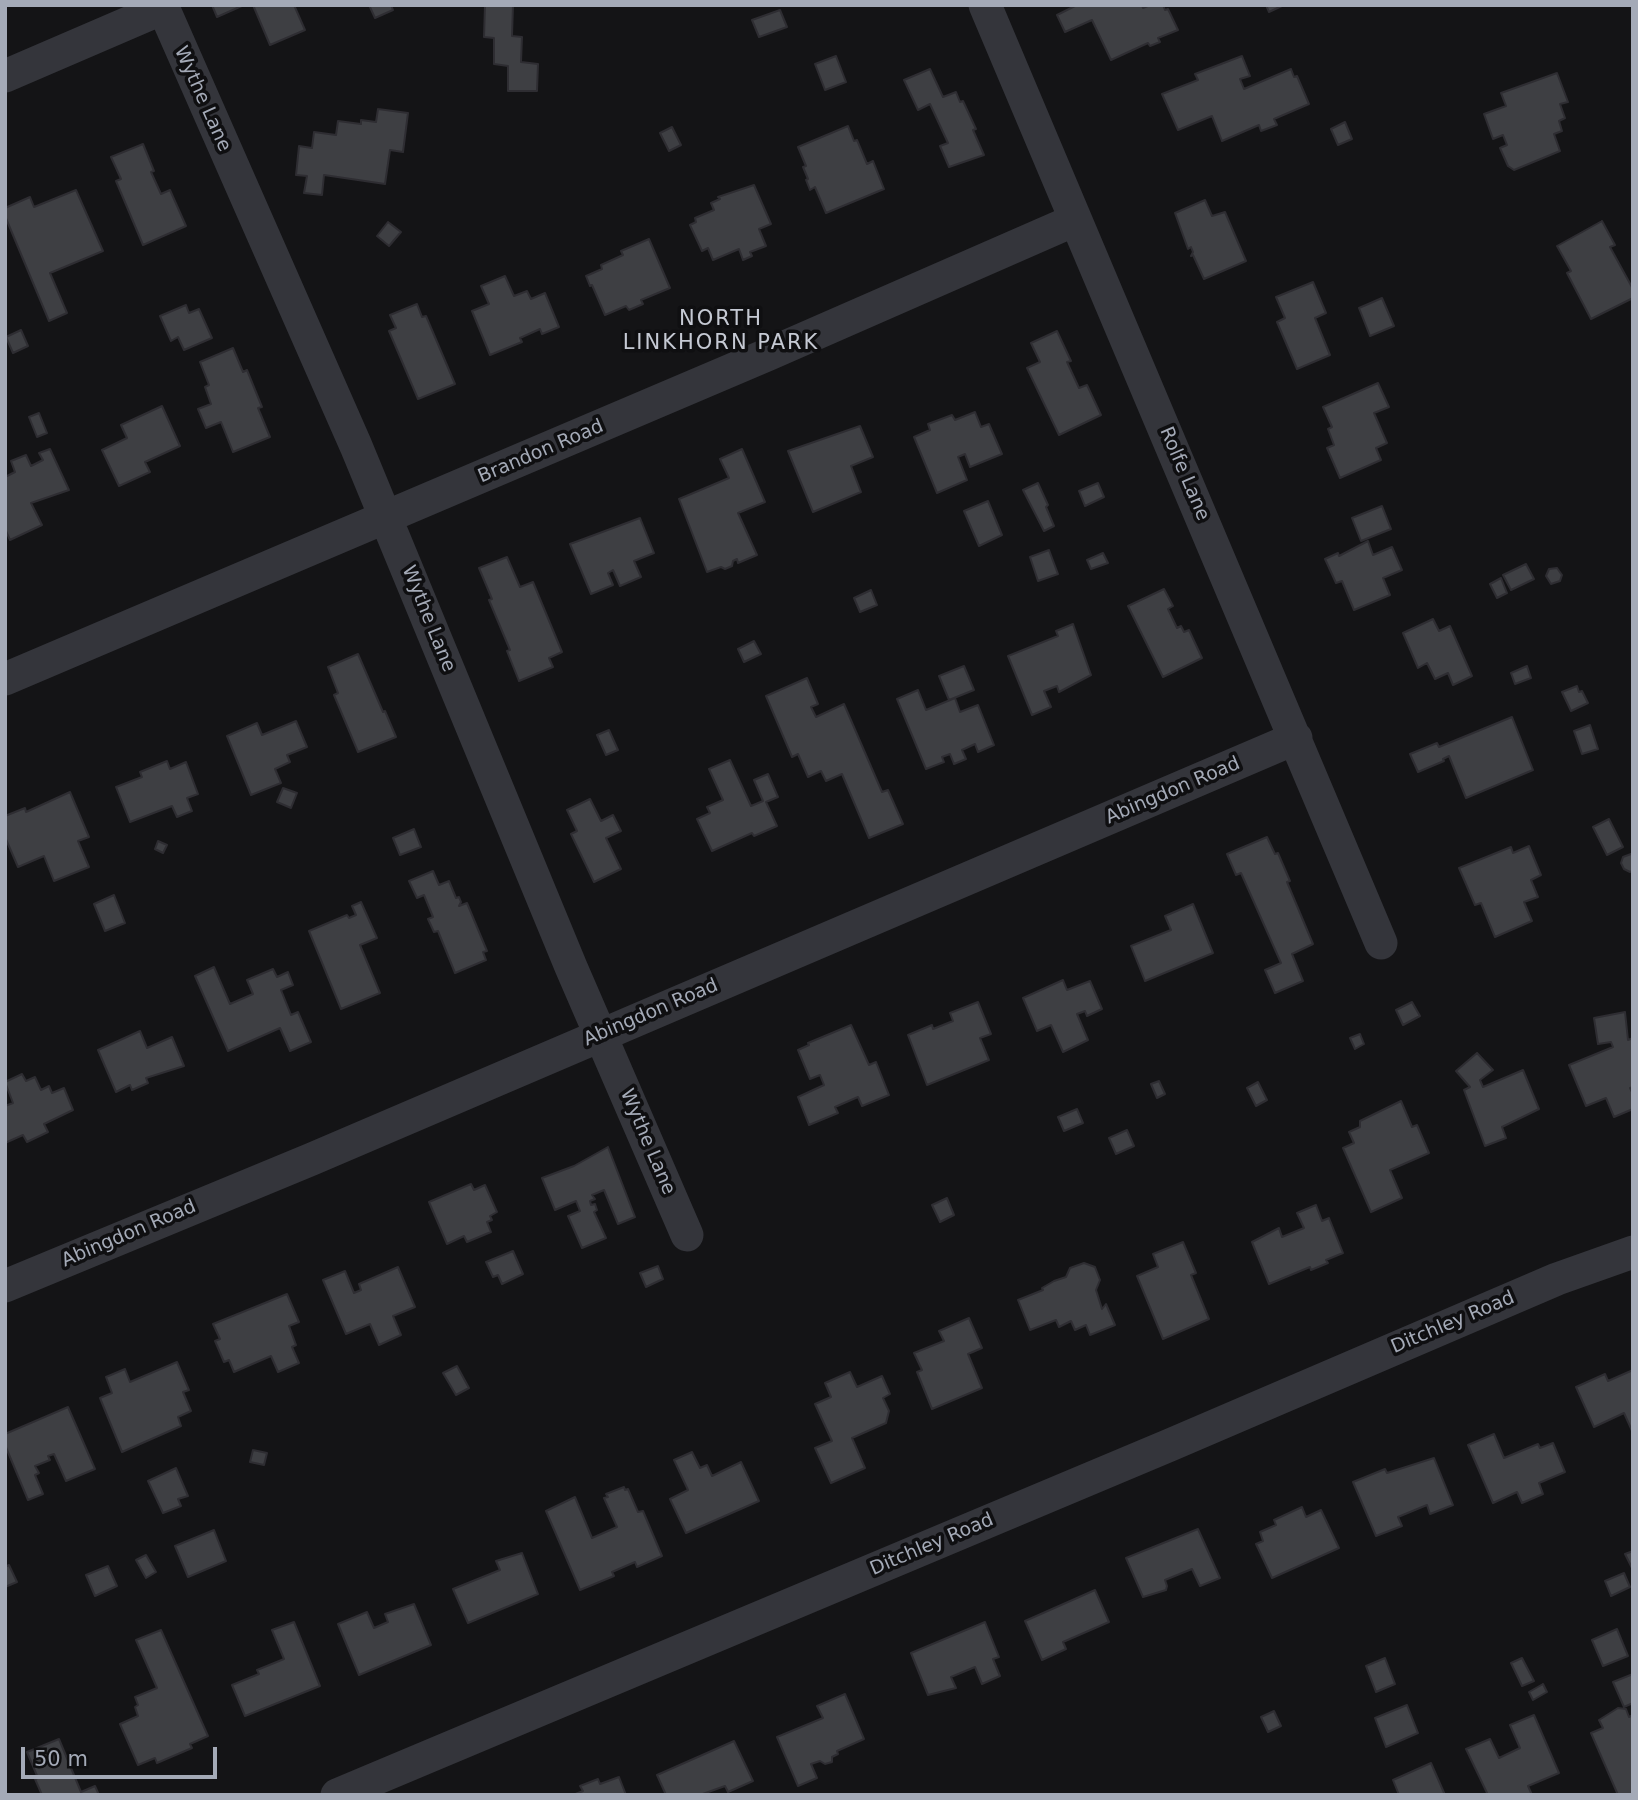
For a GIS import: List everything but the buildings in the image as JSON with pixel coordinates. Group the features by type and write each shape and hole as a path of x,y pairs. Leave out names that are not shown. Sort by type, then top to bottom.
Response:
{"street":[{"name":"Rolfe Lane","path":"985,5 1381,943"},
{"path":"5,76 162,7"},
{"name":"Wythe Lane","path":"162,7 386,518 565,954 687,1235"},
{"name":"Brandon Road","path":"5,679 386,518 1075,220"},
{"name":"Abingdon Road","path":"5,1286 299,1164 1296,738"},
{"name":"Ditchley Road","path":"337,1795 1525,1292 1633,1252"}],"district":[{"name":"NORTH LINKHORN PARK","path":"721,332"}]}
